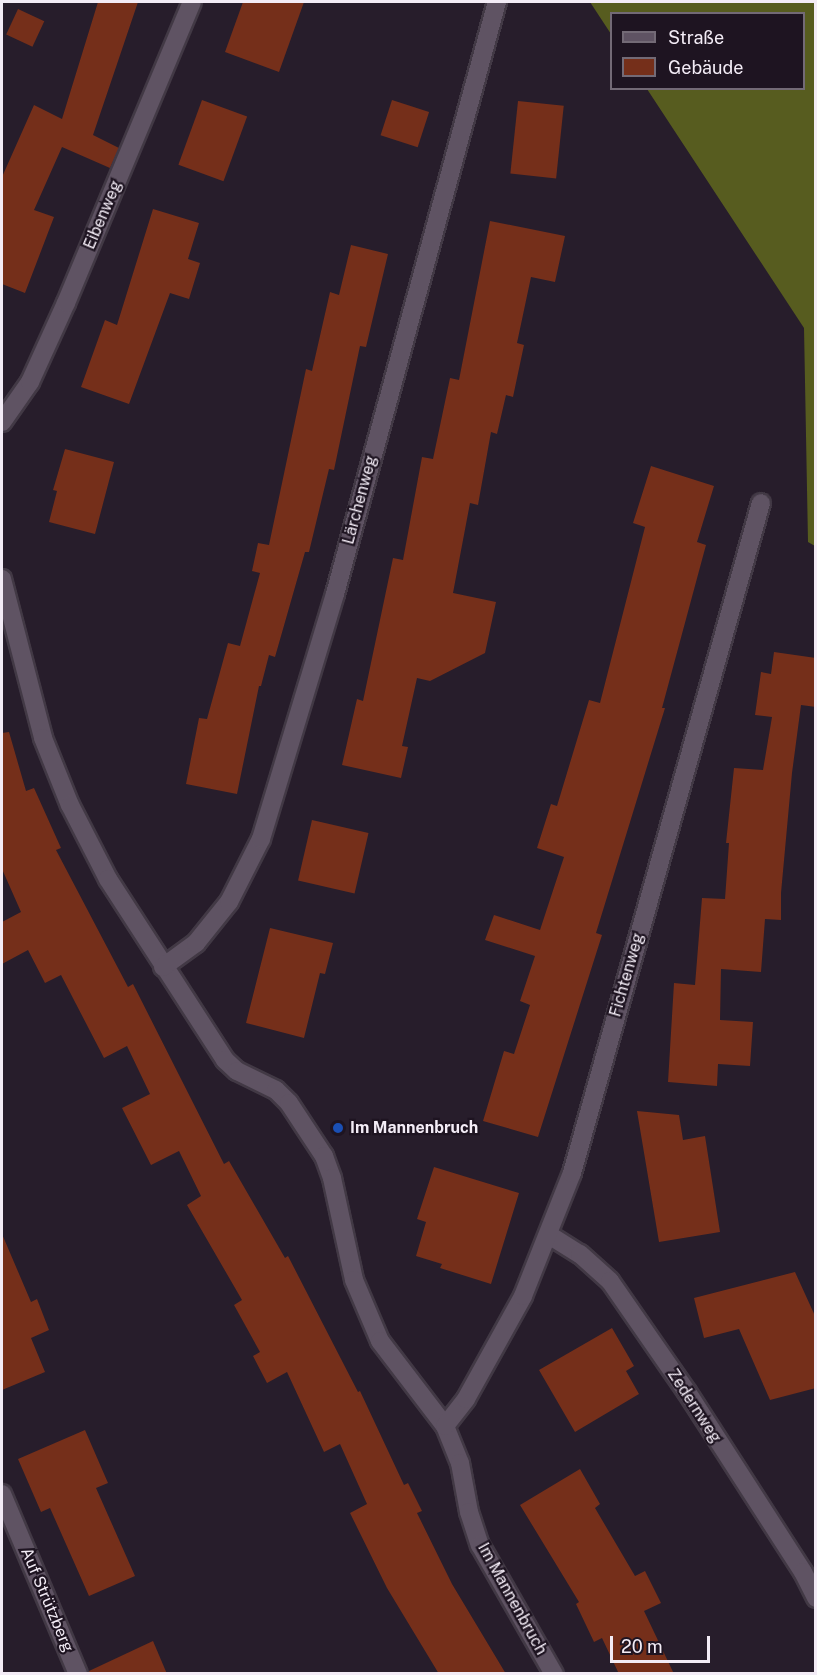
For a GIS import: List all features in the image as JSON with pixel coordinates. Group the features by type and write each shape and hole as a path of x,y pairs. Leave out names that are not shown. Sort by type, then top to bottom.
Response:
{"street":[{"name":"Eibenweg","path":"2,422 30,382 48,343 192,2"},
{"name":"Lärchenweg","path":"163,967 196,944 229,902 261,839 331,605 497,2"},
{"name":"Fichtenweg","path":"445,1426 466,1399 523,1296 572,1173 761,503"},
{"name":"Im Mannenbruch","path":"2,579 43,738 70,804 108,879 225,1060 237,1071 276,1090 289,1103 324,1156 332,1178 354,1280 380,1341 445,1426 460,1463 469,1512 480,1545 554,1674"},
{"name":"Zedernweg","path":"549,1235 579,1254 610,1281 687,1392 803,1572 816,1598"},
{"name":"Auf Strützberg","path":"2,1494 78,1674"}],"green space":[{"path":"590,2 815,2 815,546 808,542 804,328 648,90 805,90 805,12 610,12 610,32"}],"building":[{"path":"98,2 138,2 93,135 119,148 110,168 62,147 34,210 54,217 25,293 2,284 2,177 34,105 62,119"},
{"path":"243,2 304,2 279,72 225,52"},
{"path":"18,9 44,21 32,47 6,34"},
{"path":"202,100 247,116 224,181 178,165"},
{"path":"392,100 429,112 418,147 381,135"},
{"path":"518,101 564,106 556,178 510,174"},
{"path":"153,209 199,223 188,259 200,263 189,299 170,293 129,404 81,387 105,320 117,325"},
{"path":"490,221 565,236 555,282 531,277 517,343 524,345 513,397 506,395 497,434 491,432 478,505 470,503 453,593 496,602 485,653 430,681 417,678 402,746 408,747 401,778 342,765 357,699 363,701 393,558 403,560 422,457 433,459 450,378 459,380"},
{"path":"351,245 388,254 366,347 360,346 334,470 329,469 309,552 305,552 275,657 269,655 261,686 259,686 237,794 186,784 199,718 207,719 228,643 240,646 260,573 252,571 258,543 269,545 306,369 312,371 330,292 339,295"},
{"path":"65,449 114,462 95,534 49,522 57,491 53,490"},
{"path":"651,466 714,486 697,542 706,545 662,708 665,708 596,933 602,935 538,1137 483,1121 504,1051 514,1054 530,1005 520,1001 535,956 485,940 494,915 540,930 564,857 537,848 551,804 557,806 589,700 600,703 645,527 633,523"},
{"path":"774,652 816,658 816,707 801,705 792,773 781,893 781,920 765,919 761,972 721,969 720,1020 753,1022 750,1066 718,1064 717,1086 668,1082 674,983 695,985 702,898 725,899 729,843 726,843 734,768 763,770 772,717 755,715 761,672 771,674"},
{"path":"9,732 26,791 34,788 61,848 56,850 128,987 133,984 224,1164 229,1161 285,1258 288,1256 358,1392 360,1391 404,1485 408,1483 422,1511 417,1513 452,1584 506,1674 439,1674 387,1588 350,1513 367,1504 340,1444 324,1452 287,1372 267,1383 253,1356 260,1352 234,1305 242,1300 187,1205 201,1196 179,1151 151,1165 122,1108 150,1094 127,1046 104,1058 61,975 45,983 28,950 2,964 2,922 21,912 2,869 2,733"},
{"path":"312,820 369,833 355,893 298,880"},
{"path":"270,928 333,943 325,974 320,973 304,1038 246,1023"},
{"path":"637,1111 679,1115 683,1140 705,1136 720,1232 659,1242"},
{"path":"434,1167 519,1193 491,1284 440,1268 442,1264 416,1256 426,1222 417,1219"},
{"path":"2,1234 31,1302 37,1299 49,1330 31,1338 45,1372 2,1390"},
{"path":"795,1272 816,1318 816,1388 770,1400 739,1329 704,1338 694,1298"},
{"path":"612,1328 634,1366 626,1371 639,1394 575,1432 539,1370"},
{"path":"85,1430 108,1483 96,1488 135,1576 89,1596 50,1508 41,1512 18,1459"},
{"path":"580,1469 600,1504 595,1508 635,1576 645,1571 661,1603 644,1611 674,1674 619,1674 602,1638 594,1642 576,1604 579,1602 520,1505"},
{"path":"153,1641 167,1674 89,1674 89,1671"}],"place":[{"name":"Im Mannenbruch","path":"338,1128"}]}
